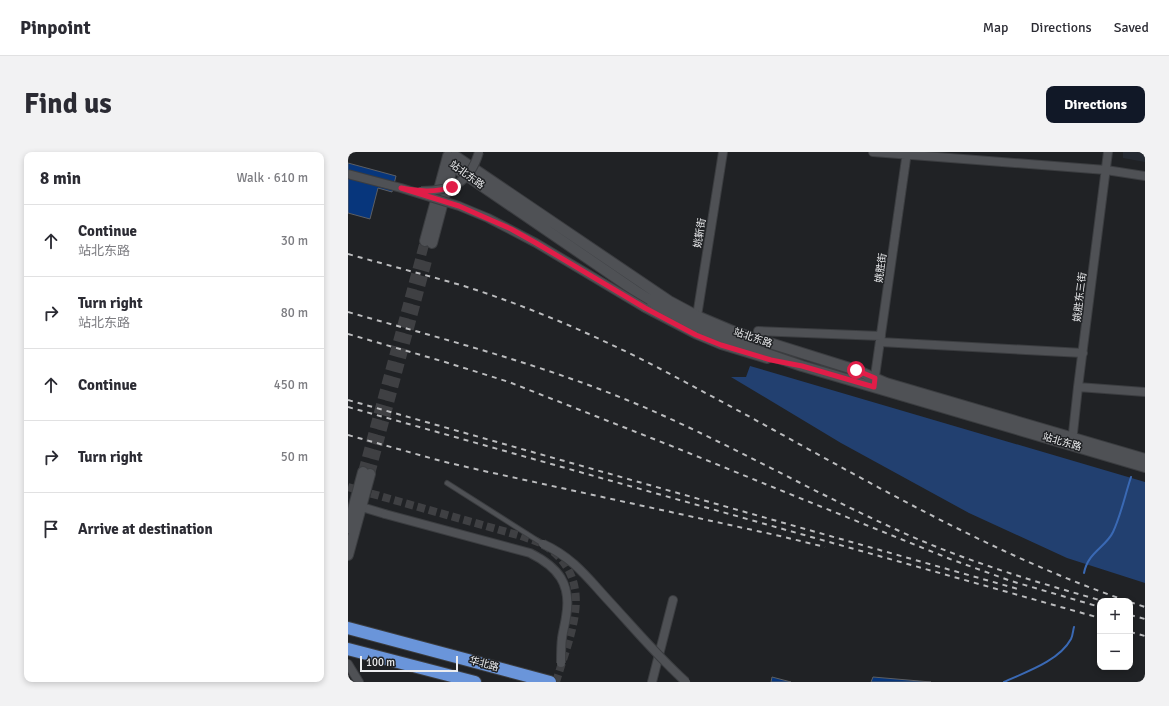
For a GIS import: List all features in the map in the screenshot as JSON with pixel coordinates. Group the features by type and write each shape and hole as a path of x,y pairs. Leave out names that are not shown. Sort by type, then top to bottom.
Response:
{"highway":[{"name":"华北路","path":"353,630 550,682"},
{"name":"华北路","path":"348,649 474,682"}],"street":[{"path":"401,188 420,191 435,191 452,187 466,177 479,152"},
{"name":"姚靳街","path":"697,316 723,152"},
{"path":"873,152 907,153 1106,170 1145,176"},
{"name":"姚胜东三街","path":"1072,441 1108,152"},
{"name":"姚胜街","path":"874,382 907,153"},
{"path":"429,242 452,158"},
{"name":"站北东路","path":"452,158 639,282 669,301 697,316 735,332 856,370 874,382"},
{"name":"站北东路","path":"452,158 601,268 665,310 696,326 734,342 802,366 874,382 1072,441 1145,459"},
{"path":"348,174 401,188 459,206 494,220 536,243 645,308 696,335 721,345 771,360 802,366"},
{"path":"758,331 1083,353"},
{"path":"1078,387 1145,392"},
{"name":"站北东路","path":"1072,441 1145,467"},
{"path":"348,556 358,506 367,473"},
{"path":"358,506 530,553 554,568 565,584 567,594 566,616 562,638 562,663"},
{"path":"348,528 358,506"},
{"path":"543,544 556,550 577,566 661,658 686,682"},
{"path":"652,682 673,600"},
{"path":"348,623 353,630"},
{"path":"348,664 359,682"}],"lane":[{"path":"447,483 543,544"}],"shaded area":[{"path":"1123,152 1145,152 1145,162 1123,158"},
{"path":"750,366 1145,482 1145,583 1067,558 969,513 841,443 731,377 746,377"}],"building":[{"path":"348,163 396,176 392,192 378,188 370,219 348,213"},
{"path":"772,677 791,682 771,682"},
{"path":"873,677 931,682 871,682"}],"waterway":[{"path":"1084,573 1089,560 1113,532 1121,512 1131,477"},
{"path":"1004,682 1032,670 1059,654 1071,639 1074,627"}],"tunnel":[{"path":"363,472 425,241"},
{"path":"370,474 428,257"},
{"path":"348,487 539,542 561,559 571,574 575,591 576,609 573,627 556,682"}],"railway":[{"path":"348,254 483,292 576,328 664,371 866,481 968,534 1073,581 1119,598"},
{"path":"348,312 531,365 604,391 704,434 863,514 946,551 1050,586 1097,599"},
{"path":"348,334 509,382 950,559 1011,581 1097,606"},
{"path":"348,400 1018,589"},
{"path":"348,407 1097,617"},
{"path":"348,435 441,461 825,547"},
{"path":"1133,603 1145,607"},
{"path":"1133,616 1145,619"},
{"path":"1133,633 1145,636"}],"route":[{"path":"452,187 435,191 420,191 401,188 459,206 511,229 673,324 721,345 771,360 802,366 874,387 875,378 856,370"}]}
